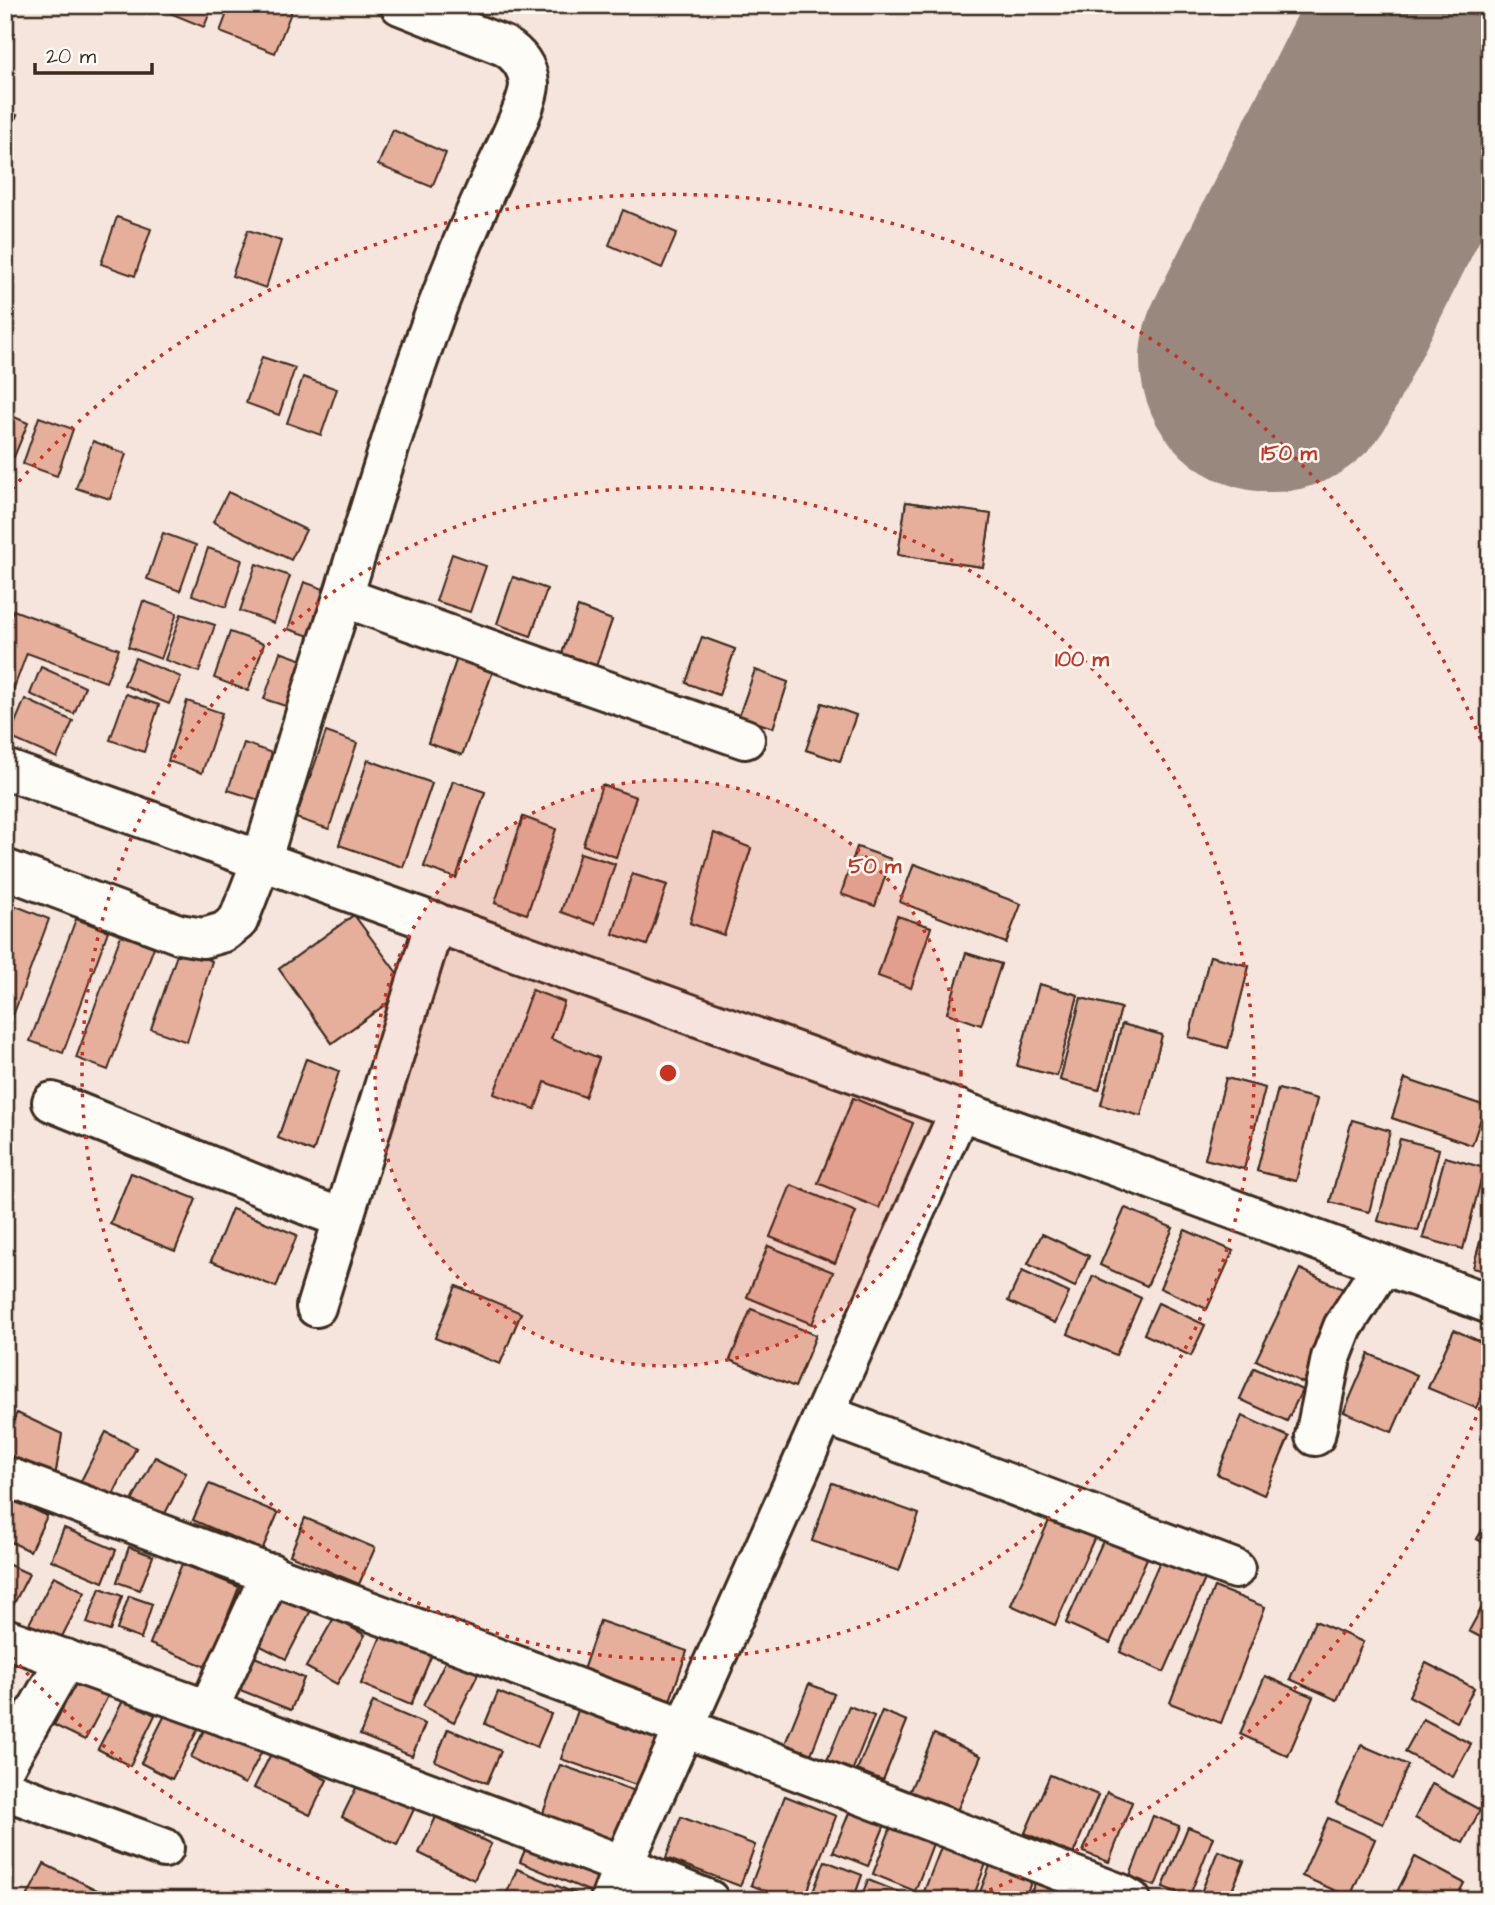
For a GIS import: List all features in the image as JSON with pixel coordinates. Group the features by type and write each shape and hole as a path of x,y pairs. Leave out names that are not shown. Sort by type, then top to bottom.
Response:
{"street":[{"path":"5,869 179,934 204,938 224,932 238,921 261,862 396,426 439,299 521,113 529,86 520,57 513,51 400,5"},
{"path":"343,597 745,739"},
{"path":"5,769 960,1110 1490,1304"},
{"path":"316,1307 435,922"},
{"path":"52,1102 342,1218"},
{"path":"610,1900 623,1865 960,1110"},
{"path":"1315,1436 1331,1358 1343,1327 1383,1265"},
{"path":"824,1414 1235,1569"},
{"path":"5,1476 685,1728 1096,1884 1131,1900"},
{"path":"208,1710 271,1573"},
{"path":"5,1638 208,1710 623,1865 709,1900"},
{"path":"5,1766 66,1660"},
{"path":"5,1790 164,1848"}],"building":[{"path":"173,5 213,5 204,27 170,13"},
{"path":"230,5 294,5 275,53 220,32"},
{"path":"5,110 17,115 5,141"},
{"path":"393,130 446,153 432,187 378,165"},
{"path":"623,210 677,233 662,268 609,245"},
{"path":"117,217 151,229 135,276 101,264"},
{"path":"248,230 281,241 266,288 232,276"},
{"path":"262,357 295,368 279,415 246,403"},
{"path":"303,377 337,389 321,435 287,423"},
{"path":"5,413 28,423 14,457 5,454"},
{"path":"39,417 73,429 57,476 23,464"},
{"path":"93,441 126,454 110,499 76,488"},
{"path":"228,492 306,530 291,560 213,522"},
{"path":"906,502 991,514 983,567 898,555"},
{"path":"906,502 991,514 983,567 898,555"},
{"path":"163,533 196,545 180,591 147,579"},
{"path":"208,548 242,560 226,607 192,595"},
{"path":"452,554 486,566 470,612 436,601"},
{"path":"256,564 290,576 274,623 240,611"},
{"path":"513,577 547,589 531,636 497,624"},
{"path":"513,577 547,589 531,636 497,624"},
{"path":"304,582 338,594 322,640 288,629"},
{"path":"143,601 177,613 161,659 128,647"},
{"path":"578,607 612,620 596,666 562,654"},
{"path":"578,607 612,620 596,666 562,654"},
{"path":"13,610 119,649 106,682 27,653 5,712 5,629"},
{"path":"181,614 215,625 199,672 165,660"},
{"path":"230,632 264,644 248,691 214,678"},
{"path":"702,637 735,649 719,695 686,683"},
{"path":"702,637 735,649 719,695 686,683"},
{"path":"280,652 314,664 298,710 264,699"},
{"path":"135,658 181,677 169,704 124,685"},
{"path":"457,658 493,671 462,755 428,743"},
{"path":"457,658 493,671 462,755 428,743"},
{"path":"41,667 85,687 74,714 30,694"},
{"path":"755,670 788,682 773,728 739,716"},
{"path":"755,670 788,682 773,728 739,716"},
{"path":"126,694 159,705 144,752 110,740"},
{"path":"25,699 73,721 57,758 9,737"},
{"path":"187,701 222,713 202,773 168,761"},
{"path":"822,703 856,715 840,761 806,750"},
{"path":"822,703 856,715 840,761 806,750"},
{"path":"326,732 357,743 329,829 296,818"},
{"path":"244,743 278,755 262,801 228,790"},
{"path":"368,760 432,783 403,867 339,845"},
{"path":"368,760 432,783 403,867 339,845"},
{"path":"453,781 485,792 456,878 424,867"},
{"path":"453,781 485,792 456,878 424,867"},
{"path":"602,785 636,797 616,857 583,845"},
{"path":"602,785 636,797 616,857 583,845"},
{"path":"523,817 556,829 527,914 495,903"},
{"path":"523,817 556,829 527,914 495,903"},
{"path":"714,833 751,848 724,935 690,923"},
{"path":"714,833 751,848 724,935 690,923"},
{"path":"857,847 891,859 875,906 841,894"},
{"path":"857,847 891,859 875,906 841,894"},
{"path":"580,853 615,864 595,924 561,912"},
{"path":"580,853 615,864 595,924 561,912"},
{"path":"914,864 1021,904 1006,943 900,902"},
{"path":"914,864 1021,904 1006,943 900,902"},
{"path":"632,874 667,885 647,945 613,934"},
{"path":"632,874 667,885 647,945 613,934"},
{"path":"16,906 49,919 5,1037 5,936"},
{"path":"354,915 408,988 332,1043 279,969"},
{"path":"354,915 408,988 332,1043 279,969"},
{"path":"897,916 931,927 911,988 878,976"},
{"path":"897,916 931,927 911,988 878,976"},
{"path":"76,919 108,931 63,1053 30,1041"},
{"path":"121,935 154,947 108,1070 76,1058"},
{"path":"179,949 212,961 187,1042 151,1029"},
{"path":"966,953 1001,964 981,1025 947,1013"},
{"path":"966,953 1001,964 981,1025 947,1013"},
{"path":"1210,956 1249,966 1228,1048 1189,1037"},
{"path":"1210,956 1249,966 1228,1048 1189,1037"},
{"path":"1039,984 1078,995 1057,1076 1017,1066"},
{"path":"1039,984 1078,995 1057,1076 1017,1066"},
{"path":"532,990 564,1002 551,1039 599,1058 585,1097 545,1082 535,1109 494,1094"},
{"path":"532,990 564,1002 551,1039 599,1058 585,1097 545,1082 535,1109 494,1094"},
{"path":"1081,998 1121,1008 1099,1090 1060,1080"},
{"path":"1081,998 1121,1008 1099,1090 1060,1080"},
{"path":"1122,1024 1162,1035 1141,1116 1101,1105"},
{"path":"1122,1024 1162,1035 1141,1116 1101,1105"},
{"path":"306,1059 339,1071 313,1152 278,1138"},
{"path":"306,1059 339,1071 313,1152 278,1138"},
{"path":"1226,1078 1265,1088 1244,1169 1205,1159"},
{"path":"1226,1078 1265,1088 1244,1169 1205,1159"},
{"path":"1405,1079 1485,1106 1472,1145 1392,1118"},
{"path":"1405,1079 1485,1106 1472,1145 1392,1118"},
{"path":"1278,1089 1317,1099 1296,1181 1257,1171"},
{"path":"1278,1089 1317,1099 1296,1181 1257,1171"},
{"path":"853,1098 913,1123 879,1208 818,1183"},
{"path":"853,1098 913,1123 879,1208 818,1183"},
{"path":"1352,1120 1390,1131 1369,1212 1330,1202"},
{"path":"1352,1120 1390,1131 1369,1212 1330,1202"},
{"path":"1400,1139 1439,1149 1418,1231 1378,1221"},
{"path":"1400,1139 1439,1149 1418,1231 1378,1221"},
{"path":"1445,1157 1484,1168 1463,1249 1423,1238"},
{"path":"1445,1157 1484,1168 1463,1249 1423,1238"},
{"path":"131,1173 196,1199 175,1251 110,1224"},
{"path":"131,1173 196,1199 175,1251 110,1224"},
{"path":"791,1185 856,1212 835,1263 770,1237"},
{"path":"791,1185 856,1212 835,1263 770,1237"},
{"path":"1490,1205 1490,1272 1473,1268"},
{"path":"1490,1205 1490,1272 1473,1268"},
{"path":"1125,1208 1173,1228 1147,1286 1100,1265"},
{"path":"1125,1208 1173,1228 1147,1286 1100,1265"},
{"path":"232,1209 297,1235 276,1287 211,1261"},
{"path":"232,1209 297,1235 276,1287 211,1261"},
{"path":"1185,1230 1233,1251 1207,1309 1160,1288"},
{"path":"1185,1230 1233,1251 1207,1309 1160,1288"},
{"path":"1042,1234 1089,1256 1075,1287 1028,1264"},
{"path":"1042,1234 1089,1256 1075,1287 1028,1264"},
{"path":"768,1246 833,1272 812,1324 747,1297"},
{"path":"768,1246 833,1272 812,1324 747,1297"},
{"path":"1300,1269 1347,1291 1303,1383 1256,1360"},
{"path":"1300,1269 1347,1291 1303,1383 1256,1360"},
{"path":"1022,1271 1069,1293 1055,1323 1008,1301"},
{"path":"1022,1271 1069,1293 1055,1323 1008,1301"},
{"path":"1093,1276 1141,1298 1116,1355 1068,1334"},
{"path":"1093,1276 1141,1298 1116,1355 1068,1334"},
{"path":"456,1286 521,1313 500,1364 435,1338"},
{"path":"456,1286 521,1313 500,1364 435,1338"},
{"path":"1158,1303 1205,1325 1191,1356 1144,1334"},
{"path":"1158,1303 1205,1325 1191,1356 1144,1334"},
{"path":"751,1309 816,1335 795,1387 730,1360"},
{"path":"751,1309 816,1335 795,1387 730,1360"},
{"path":"1454,1330 1490,1346 1490,1377 1476,1408 1428,1388"},
{"path":"1454,1330 1490,1346 1490,1377 1476,1408 1428,1388"},
{"path":"1369,1354 1417,1375 1392,1432 1344,1412"},
{"path":"1369,1354 1417,1375 1392,1432 1344,1412"},
{"path":"1254,1368 1302,1390 1287,1421 1240,1399"},
{"path":"1254,1368 1302,1390 1287,1421 1240,1399"},
{"path":"17,1413 62,1434 55,1477 5,1454 5,1438"},
{"path":"17,1413 62,1434 55,1477 5,1454 5,1438"},
{"path":"1242,1416 1289,1437 1264,1495 1217,1474"},
{"path":"1242,1416 1289,1437 1264,1495 1217,1474"},
{"path":"106,1432 136,1448 111,1499 80,1483"},
{"path":"106,1432 136,1448 111,1499 80,1483"},
{"path":"155,1457 186,1473 160,1523 129,1507"},
{"path":"155,1457 186,1473 160,1523 129,1507"},
{"path":"832,1483 919,1514 899,1571 812,1541"},
{"path":"832,1483 919,1514 899,1571 812,1541"},
{"path":"209,1484 278,1513 262,1550 193,1520"},
{"path":"209,1484 278,1513 262,1550 193,1520"},
{"path":"5,1495 47,1516 30,1551 5,1539"},
{"path":"5,1495 47,1516 30,1551 5,1539"},
{"path":"1053,1512 1097,1532 1055,1625 1011,1605"},
{"path":"1053,1512 1097,1532 1055,1625 1011,1605"},
{"path":"1490,1517 1490,1546 1477,1539"},
{"path":"1490,1517 1490,1546 1477,1539"},
{"path":"305,1518 375,1548 359,1584 290,1555"},
{"path":"305,1518 375,1548 359,1584 290,1555"},
{"path":"64,1528 116,1550 103,1582 51,1560"},
{"path":"64,1528 116,1550 103,1582 51,1560"},
{"path":"1108,1530 1151,1549 1110,1643 1066,1623"},
{"path":"1108,1530 1151,1549 1110,1643 1066,1623"},
{"path":"129,1547 153,1556 140,1590 117,1582"},
{"path":"129,1547 153,1556 140,1590 117,1582"},
{"path":"1161,1559 1205,1579 1164,1672 1120,1652"},
{"path":"1161,1559 1205,1579 1164,1672 1120,1652"},
{"path":"5,1563 29,1574 5,1621"},
{"path":"5,1563 29,1574 5,1621"},
{"path":"182,1564 239,1587 207,1667 150,1644"},
{"path":"182,1564 239,1587 207,1667 150,1644"},
{"path":"54,1576 85,1592 59,1642 28,1626"},
{"path":"54,1576 85,1592 59,1642 28,1626"},
{"path":"1214,1587 1265,1607 1221,1723 1170,1703"},
{"path":"1214,1587 1265,1607 1221,1723 1170,1703"},
{"path":"100,1588 122,1596 110,1631 87,1623"},
{"path":"100,1588 122,1596 110,1631 87,1623"},
{"path":"280,1592 312,1608 286,1659 255,1643"},
{"path":"280,1592 312,1608 286,1659 255,1643"},
{"path":"129,1596 152,1604 141,1639 117,1630"},
{"path":"129,1596 152,1604 141,1639 117,1630"},
{"path":"1487,1598 1490,1599 1490,1642 1469,1631"},
{"path":"1487,1598 1490,1599 1490,1642 1469,1631"},
{"path":"334,1618 365,1635 337,1684 306,1667"},
{"path":"334,1618 365,1635 337,1684 306,1667"},
{"path":"600,1621 687,1651 667,1709 580,1679"},
{"path":"600,1621 687,1651 667,1709 580,1679"},
{"path":"1315,1621 1363,1642 1337,1700 1290,1679"},
{"path":"1315,1621 1363,1642 1337,1700 1290,1679"},
{"path":"382,1634 432,1654 411,1705 361,1684"},
{"path":"382,1634 432,1654 411,1705 361,1684"},
{"path":"252,1656 304,1678 291,1710 238,1689"},
{"path":"252,1656 304,1678 291,1710 238,1689"},
{"path":"448,1656 479,1672 454,1722 423,1706"},
{"path":"448,1656 479,1672 454,1722 423,1706"},
{"path":"1426,1663 1474,1688 1457,1722 1409,1696"},
{"path":"1426,1663 1474,1688 1457,1722 1409,1696"},
{"path":"80,1675 111,1690 85,1740 54,1725"},
{"path":"80,1675 111,1690 85,1740 54,1725"},
{"path":"1265,1676 1313,1697 1288,1756 1240,1734"},
{"path":"1265,1676 1313,1697 1288,1756 1240,1734"},
{"path":"809,1684 834,1694 811,1754 785,1744"},
{"path":"809,1684 834,1694 811,1754 785,1744"},
{"path":"498,1692 551,1714 537,1747 485,1724"},
{"path":"498,1692 551,1714 537,1747 485,1724"},
{"path":"124,1699 155,1715 130,1766 98,1749"},
{"path":"124,1699 155,1715 130,1766 98,1749"},
{"path":"373,1702 425,1724 412,1756 360,1735"},
{"path":"373,1702 425,1724 412,1756 360,1735"},
{"path":"581,1702 668,1732 648,1789 561,1759"},
{"path":"581,1702 668,1732 648,1789 561,1759"},
{"path":"849,1706 874,1716 850,1776 825,1766"},
{"path":"849,1706 874,1716 850,1776 825,1766"},
{"path":"882,1711 907,1721 883,1780 857,1770"},
{"path":"882,1711 907,1721 883,1780 857,1770"},
{"path":"166,1713 198,1729 172,1779 141,1763"},
{"path":"166,1713 198,1729 172,1779 141,1763"},
{"path":"1423,1719 1471,1744 1453,1777 1405,1752"},
{"path":"1423,1719 1471,1744 1453,1777 1405,1752"},
{"path":"208,1722 263,1749 245,1784 191,1757"},
{"path":"208,1722 263,1749 245,1784 191,1757"},
{"path":"448,1729 501,1751 487,1783 435,1761"},
{"path":"448,1729 501,1751 487,1783 435,1761"},
{"path":"934,1734 981,1756 956,1813 909,1793"},
{"path":"934,1734 981,1756 956,1813 909,1793"},
{"path":"1361,1745 1408,1765 1383,1824 1336,1803"},
{"path":"1361,1745 1408,1765 1383,1824 1336,1803"},
{"path":"272,1752 327,1780 310,1815 254,1788"},
{"path":"272,1752 327,1780 310,1815 254,1788"},
{"path":"560,1765 647,1795 627,1853 540,1822"},
{"path":"560,1765 647,1795 627,1853 540,1822"},
{"path":"1050,1775 1098,1795 1073,1854 1025,1833"},
{"path":"1050,1775 1098,1795 1073,1854 1025,1833"},
{"path":"359,1782 414,1809 397,1845 342,1817"},
{"path":"359,1782 414,1809 397,1845 342,1817"},
{"path":"1432,1784 1480,1810 1463,1843 1415,1818"},
{"path":"1432,1784 1480,1810 1463,1843 1415,1818"},
{"path":"1107,1792 1132,1802 1109,1862 1083,1852"},
{"path":"1107,1792 1132,1802 1109,1862 1083,1852"},
{"path":"785,1796 836,1816 804,1900 788,1900 751,1885"},
{"path":"785,1796 836,1816 804,1900 788,1900 751,1885"},
{"path":"850,1811 885,1824 868,1866 833,1852"},
{"path":"850,1811 885,1824 868,1866 833,1852"},
{"path":"1153,1816 1179,1826 1155,1886 1130,1876"},
{"path":"1153,1816 1179,1826 1155,1886 1130,1876"},
{"path":"436,1817 491,1844 474,1880 419,1853"},
{"path":"436,1817 491,1844 474,1880 419,1853"},
{"path":"681,1817 755,1845 740,1886 666,1858"},
{"path":"681,1817 755,1845 740,1886 666,1858"},
{"path":"1328,1818 1375,1839 1350,1897 1302,1876"},
{"path":"1328,1818 1375,1839 1350,1897 1302,1876"},
{"path":"893,1822 935,1838 915,1891 873,1874"},
{"path":"893,1822 935,1838 915,1891 873,1874"},
{"path":"1188,1827 1213,1837 1189,1897 1163,1887"},
{"path":"1188,1827 1213,1837 1189,1897 1163,1887"},
{"path":"530,1838 601,1867 591,1892 520,1862"},
{"path":"530,1838 601,1867 591,1892 520,1862"},
{"path":"944,1840 988,1858 972,1900 945,1900 924,1892"},
{"path":"944,1840 988,1858 972,1900 945,1900 924,1892"},
{"path":"1218,1851 1244,1861 1228,1900 1198,1900"},
{"path":"1218,1851 1244,1861 1228,1900 1198,1900"},
{"path":"1415,1857 1464,1883 1455,1900 1416,1900 1398,1890"},
{"path":"1415,1857 1464,1883 1455,1900 1416,1900 1398,1890"},
{"path":"825,1861 862,1875 853,1900 810,1900"},
{"path":"825,1861 862,1875 853,1900 810,1900"},
{"path":"992,1861 1033,1877 1024,1900 977,1900"},
{"path":"992,1861 1033,1877 1024,1900 977,1900"},
{"path":"44,1864 99,1891 94,1900 26,1899"},
{"path":"44,1864 99,1891 94,1900 26,1899"},
{"path":"517,1869 588,1899 522,1900 507,1893"},
{"path":"517,1869 588,1899 522,1900 507,1893"},
{"path":"1037,1878 1094,1900 1028,1900"},
{"path":"1037,1878 1094,1900 1028,1900"},
{"path":"868,1880 913,1898 860,1900"},
{"path":"868,1880 913,1898 860,1900"}],"runway":[{"path":"1272,360 1450,5"}]}
